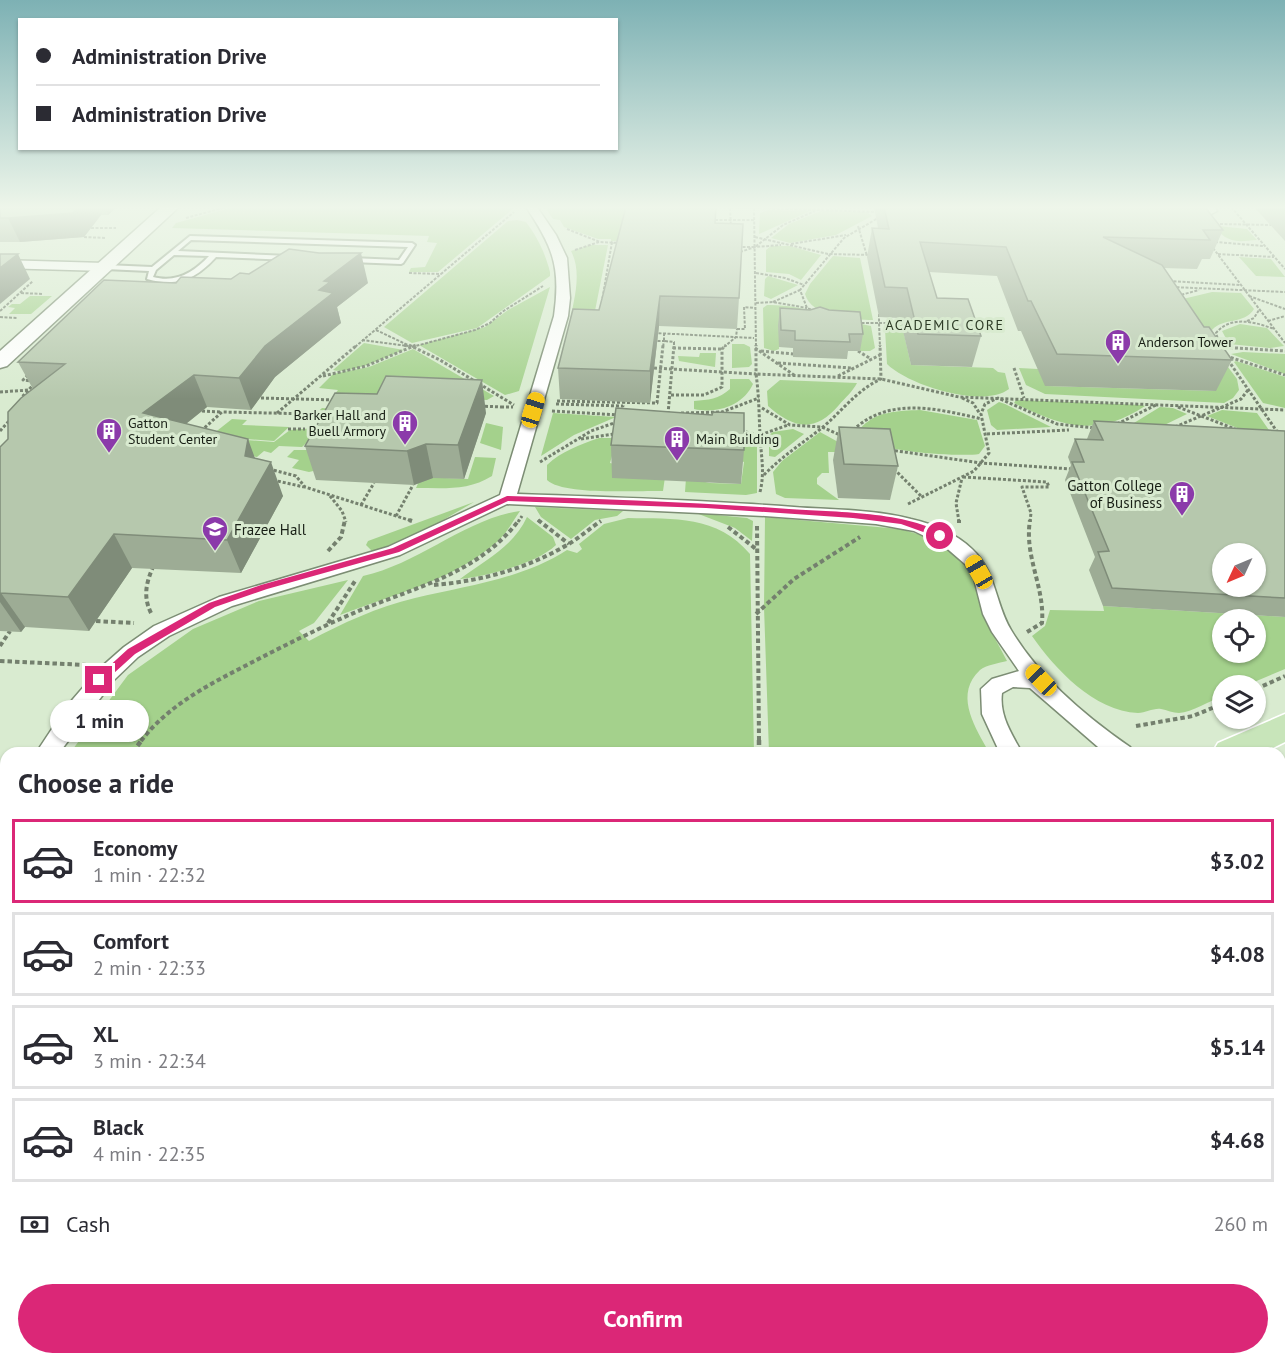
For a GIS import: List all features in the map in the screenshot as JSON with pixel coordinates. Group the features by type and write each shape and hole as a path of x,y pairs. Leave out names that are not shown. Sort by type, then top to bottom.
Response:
{"main road":[{"path":"0,362 101,271"},
{"path":"1243,747 1285,727"}],"street":[{"path":"507,499 561,316 564,271"},
{"path":"51,747 99,680 131,651 173,626 212,605 243,593 396,550 507,499 759,508 879,519 902,522 926,529 954,543 973,561 986,584 993,614 1010,644 1051,690 1113,747"},
{"path":"1008,747 993,717 989,702 992,689 1015,677 1029,678 1051,690"}],"lane":[{"path":"152,271 149,278 174,282 198,271"}],"path":[{"path":"277,413 445,271"},
{"path":"599,314 607,271"},
{"path":"674,348 722,349 736,337 737,329 745,329 744,307 773,302 800,290 815,271"},
{"path":"1229,271 1285,343"},
{"path":"405,273 441,274"},
{"path":"760,493 764,476 760,435 761,407 754,338 755,273 785,278 804,285"},
{"path":"0,310 34,280"},
{"path":"1168,281 1240,285"},
{"path":"322,376 366,366 412,347 484,326 547,283"},
{"path":"1170,289 1285,292"},
{"path":"1170,298 1202,289"},
{"path":"800,290 807,308"},
{"path":"20,293 50,294"},
{"path":"1249,296 1285,309"},
{"path":"773,302 807,308 822,314"},
{"path":"877,306 881,380"},
{"path":"1244,322 1254,318 1259,310"},
{"path":"1268,321 1285,316"},
{"path":"1274,329 1244,322 1230,323 1218,328 1216,333 1226,356 1279,434"},
{"path":"852,323 901,323"},
{"path":"376,330 440,360 505,397 517,407 478,406"},
{"path":"653,333 754,338"},
{"path":"559,390 556,400 657,404 664,333"},
{"path":"363,340 412,347"},
{"path":"652,341 674,342 668,414"},
{"path":"1210,347 1285,351"},
{"path":"755,348 794,375"},
{"path":"671,394 701,396 716,393 722,387 722,349"},
{"path":"759,351 793,354"},
{"path":"858,351 871,359"},
{"path":"837,377 880,355"},
{"path":"1215,356 1226,356 1285,375"},
{"path":"778,363 852,368"},
{"path":"654,368 881,380 898,382 929,393 959,397 1285,410"},
{"path":"1014,368 1024,398"},
{"path":"24,406 32,398 21,397 36,381 23,380 31,373"},
{"path":"764,476 778,460 822,427 862,387 881,380"},
{"path":"0,392 35,390"},
{"path":"1173,428 1241,399 1248,390"},
{"path":"905,506 974,471 989,453 987,434 981,414 973,403 959,397"},
{"path":"261,398 341,401"},
{"path":"659,415 722,412 759,398"},
{"path":"981,414 985,404 998,398"},
{"path":"998,398 1051,423 1098,434"},
{"path":"550,404 623,406 624,402"},
{"path":"1111,427 1156,404"},
{"path":"1174,405 1241,432"},
{"path":"761,407 790,425 804,428 822,427 847,438 857,425 874,413 906,408 944,411 982,419"},
{"path":"202,411 316,414"},
{"path":"534,466 571,441 626,418 548,411"},
{"path":"198,433 222,412"},
{"path":"696,413 705,418"},
{"path":"0,431 16,415"},
{"path":"734,429 760,435 790,425"},
{"path":"804,428 810,435"},
{"path":"987,434 1025,430 1099,428"},
{"path":"288,429 305,429"},
{"path":"739,436 749,432"},
{"path":"571,441 595,435 616,434"},
{"path":"886,449 981,463 1072,469"},
{"path":"887,462 922,497"},
{"path":"261,466 296,476 305,487"},
{"path":"959,525 956,503 962,477"},
{"path":"962,477 1047,482 1050,487 1022,487 1031,513 1026,539 1043,609 1041,623 1025,633"},
{"path":"273,480 305,487 413,521"},
{"path":"361,505 374,483"},
{"path":"396,516 412,491 413,484"},
{"path":"325,554 346,528 347,518 343,509 329,495"},
{"path":"137,747 155,727 187,699 229,673 328,623 431,585 468,567 493,550 510,534 526,510"},
{"path":"758,516 756,614 759,747"},
{"path":"535,517 569,544"},
{"path":"431,585 490,577 540,559 569,544 607,519"},
{"path":"722,525 737,532 756,549"},
{"path":"756,614 794,579 869,531"},
{"path":"152,615 146,606 144,589 157,560"},
{"path":"328,623 358,578"},
{"path":"96,621 137,623"},
{"path":"0,646 10,631"},
{"path":"0,661 95,666"},
{"path":"1266,685 1285,676"},
{"path":"1136,726 1193,716 1212,708"}],"green space":[{"path":"410,271 440,271 438,272"},
{"path":"450,271 550,271 550,276 477,328 412,343 384,327"},
{"path":"576,271 603,271 592,326 569,326 577,279"},
{"path":"808,271 801,280 789,274 766,272"},
{"path":"821,271 863,271 873,320 834,316 815,308 805,294"},
{"path":"1251,271 1280,271 1285,277 1256,276"},
{"path":"768,276 798,285 771,299 764,296 765,279"},
{"path":"550,287 519,391 505,395 419,345 485,327 508,310"},
{"path":"1212,292 1241,293 1254,309 1245,317 1217,326 1212,330 1214,336 1166,303"},
{"path":"30,296 52,296 31,314 9,314 15,308 8,307 12,304 20,304"},
{"path":"767,305 806,309 871,326 875,348 870,351 860,351 857,329 779,325 779,349 774,351 764,348 763,308"},
{"path":"1240,324 1267,328 1284,346 1270,348 1229,344 1222,331"},
{"path":"902,325 911,365 993,368 1005,373 1009,389 997,395 965,395 928,386 897,372 887,364 885,329 886,326"},
{"path":"364,343 404,350 349,370 333,370"},
{"path":"732,344 744,344 750,347 752,364 749,367 732,368"},
{"path":"413,349 494,396 487,400 334,395 338,390 319,388 333,374 369,367"},
{"path":"1243,352 1285,354 1285,374 1231,354"},
{"path":"700,353 716,353 715,367 679,361 678,356 699,357"},
{"path":"1222,359 1237,379 1239,390 1233,398 1224,403 1045,394 1026,385 1019,368 1038,369 1046,386 1215,391"},
{"path":"1234,362 1285,377 1285,408 1263,403"},
{"path":"730,379 749,379 753,384 743,398 728,407 711,410 694,409 694,401 717,397 730,389"},
{"path":"780,380 857,383 830,414 813,424 804,425 787,419 768,406 767,391"},
{"path":"1016,400 1145,406 1111,422 1080,426 1048,418 1014,403"},
{"path":"999,402 1051,427 997,430 991,425 987,410"},
{"path":"1160,407 1173,408 1187,414 1146,434 1129,426"},
{"path":"322,408 349,410 330,421 302,447 279,446 271,453 264,451 257,457 233,452 246,440 274,442 290,430 315,428 322,420 309,420"},
{"path":"920,410 977,420 985,446 979,454 970,455 893,449 871,441 860,429 880,415"},
{"path":"1222,410 1257,413 1271,433 1255,435 1207,416"},
{"path":"553,413 616,417 574,435 541,456"},
{"path":"232,419 247,420 242,425 289,427 274,441 246,439 199,445"},
{"path":"486,423 503,427 501,450 480,443"},
{"path":"793,429 804,434 775,457 769,456 769,435 773,432"},
{"path":"820,432 840,443 842,452 828,452 829,473 822,473 817,478 817,484 839,500 785,498 776,494 773,472 782,461"},
{"path":"748,436 756,439 757,444 757,493 746,495 685,492 686,478 710,483 741,484 744,462 741,461 739,439"},
{"path":"599,438 617,438 610,463 665,477 663,491 585,490 556,485 547,480 547,465 553,460 571,449"},
{"path":"294,450 310,450 322,469 309,472 292,468 299,460 287,457"},
{"path":"475,457 496,458 492,476 465,486 416,488 421,477 468,479"},
{"path":"474,502 421,533 374,553 366,545 368,541"},
{"path":"535,507 623,511 617,516 595,520 571,539 541,517"},
{"path":"520,511 498,541 481,555 462,566 422,585 340,615 363,576 403,562 480,523"},
{"path":"696,513 747,518 753,521 752,541 735,528"},
{"path":"527,517 553,537 556,545 524,563 497,572 460,579 506,545"},
{"path":"765,517 900,529 935,539 955,553 977,581 980,601 991,631 1007,661 989,665 980,670 969,688 967,698 972,719 986,747 769,747 764,607"},
{"path":"628,518 694,522 723,532 737,541 750,554 754,747 74,747 128,675 193,629 259,601 348,580 314,623 299,631 309,641 387,606 513,575 550,560 567,550 577,553 582,549 579,544 604,524"},
{"path":"1103,606 1212,613 1212,663 1266,663 1266,616 1285,617 1285,669 1266,677 1266,675 1212,675 1212,700 1184,712 1158,709 1138,713 1122,710 1106,705 1077,686 1041,649 1032,636 1045,626 1050,610 1104,611"}],"building":[{"name":"Gatton Student Center","path":"254,271 338,271 324,281 330,282 319,290 333,293 265,346 239,378 194,375 143,413 248,439 245,456 271,462 227,540 114,534 68,597 1,593 0,595 0,447 8,439 8,412 21,398 65,364 18,362 104,280 176,283 181,277 231,279 240,273 249,274"},
{"path":"609,271 740,271 739,298 660,296 650,371 558,368 573,309 599,310"},
{"path":"881,271 929,271 937,298 968,299 981,336 918,334 907,288 885,287"},
{"path":"1016,271 1166,271 1204,327 1209,327 1232,360 1057,354 1031,301 1028,301"},
{"path":"820,307 829,310 860,312 863,334 849,334 850,342 795,340 795,331 781,330 780,308 810,310"},
{"path":"386,376 482,380 458,445 426,444 407,451 305,446 335,393 377,394"},
{"path":"616,408 712,415 713,412 744,413 744,450 611,445"},
{"name":"Gatton College of Business","path":"1094,421 1285,431 1285,598 1266,597 1266,543 1212,543 1212,594 1112,588 1098,552 1109,551 1072,462 1084,462 1075,439 1103,440"},
{"path":"839,427 890,429 898,466 844,464"}],"place":[{"name":"Anderson Tower","path":"1118,365"},
{"name":"Barker Hall and Buell Armory","path":"405,446"},
{"name":"Gatton Student Center","path":"109,454"},
{"name":"Main Building","path":"677,462"},
{"name":"Gatton College of Business","path":"1182,517"},
{"name":"Frazee Hall","path":"215,552"}],"district":[{"name":"ACADEMIC CORE","path":"945,325"}],"route":[{"path":"99,680 131,651 212,605 243,593 396,550 497,501 507,499 706,506 853,516 902,522 940,536"}]}
